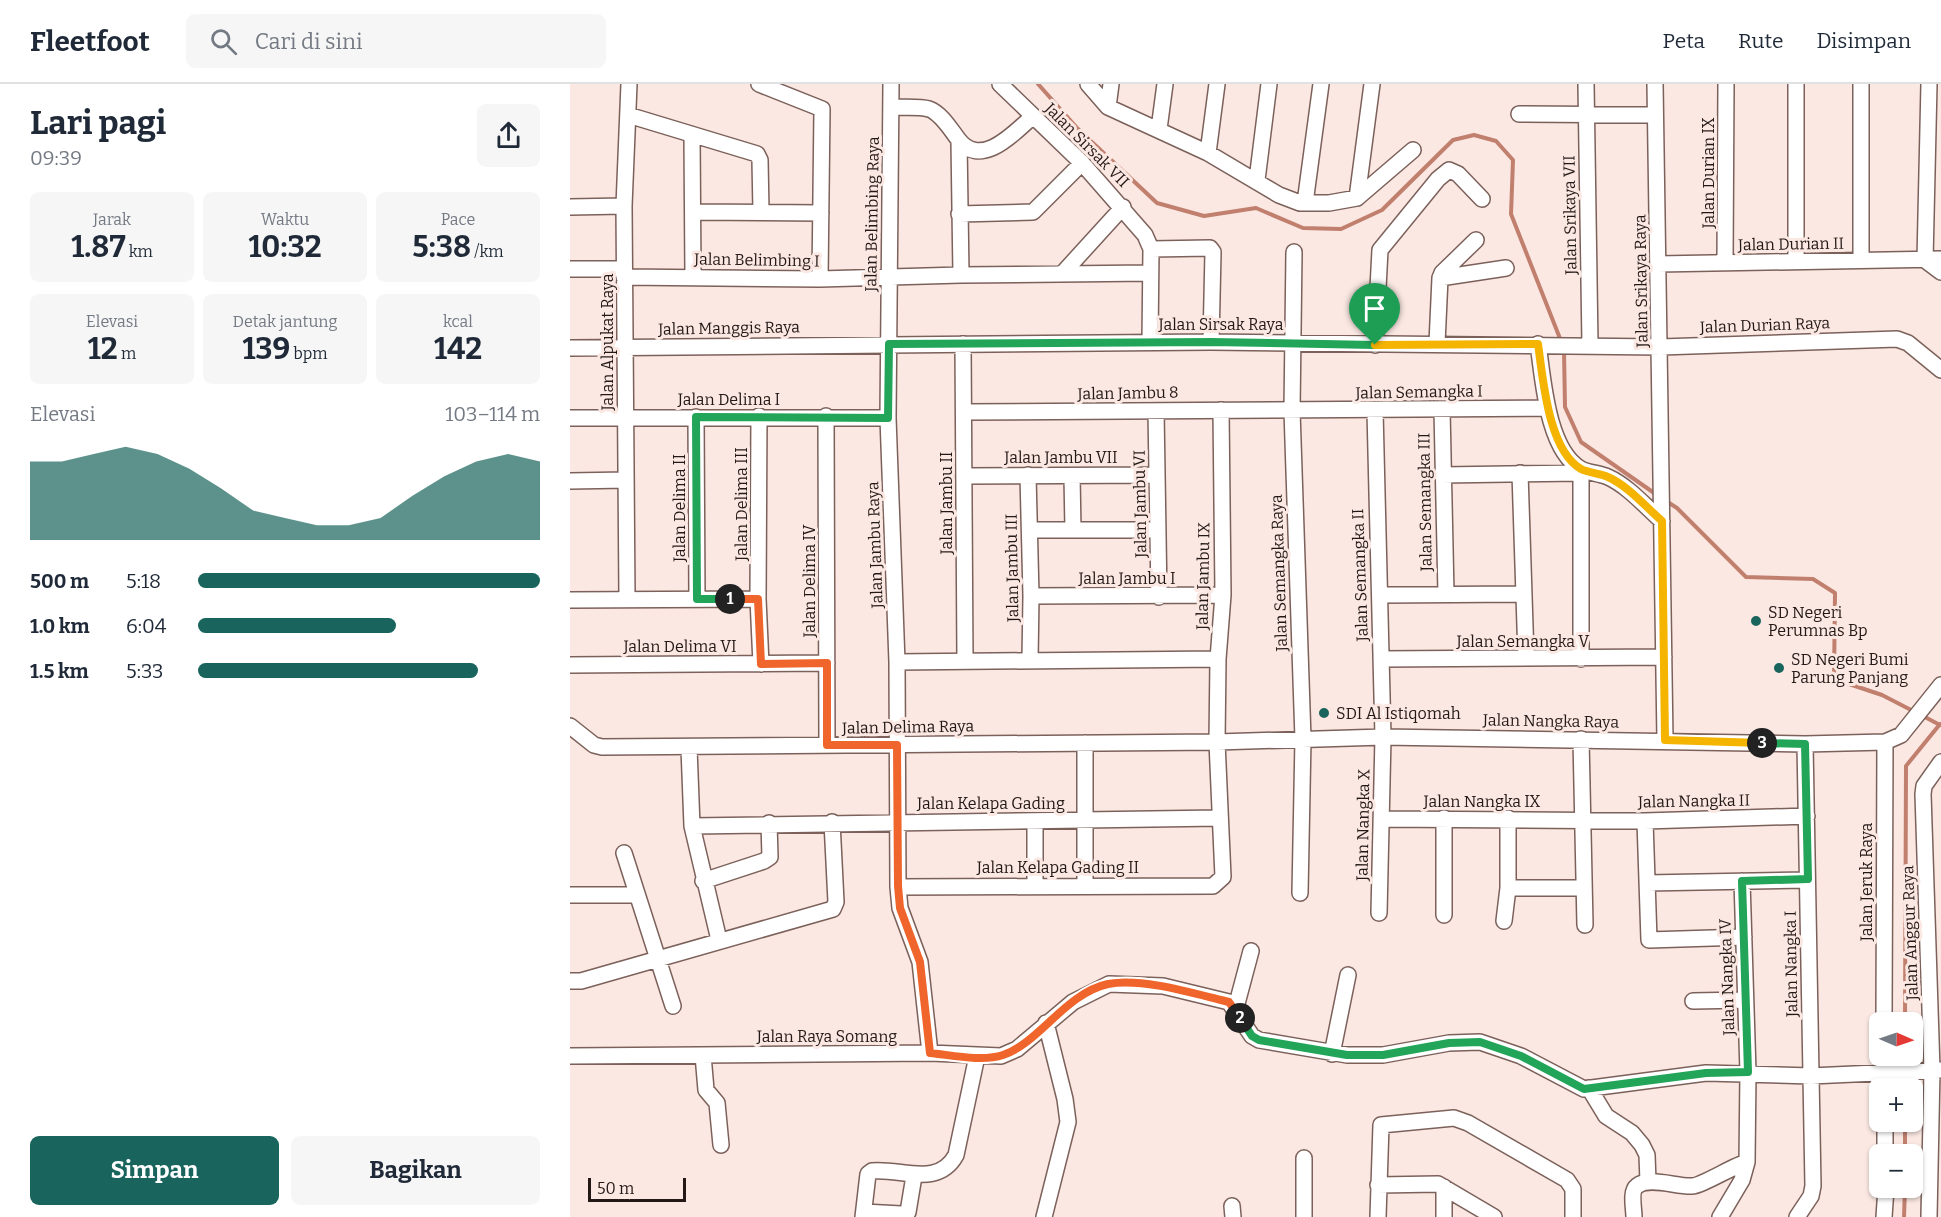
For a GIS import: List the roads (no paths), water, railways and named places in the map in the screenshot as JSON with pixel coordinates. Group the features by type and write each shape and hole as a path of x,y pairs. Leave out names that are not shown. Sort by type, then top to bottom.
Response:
{"street":[{"name":"Jalan Alpukat Raya","path":"627,599 624,206 629,84"},
{"path":"759,84 822,109 820,279"},
{"name":"Jalan Belimbing Raya","path":"889,344 891,84"},
{"name":"Jalan Sirsak VII","path":"1000,84 1082,163 1123,207 1148,242"},
{"path":"1088,84 1108,107 1208,153 1279,195 1305,203 1335,203 1357,198 1413,150"},
{"path":"1108,107 1111,84"},
{"path":"1159,129 1165,84"},
{"path":"1208,153 1217,84"},
{"path":"1257,180 1269,84"},
{"path":"1305,203 1321,84"},
{"path":"1357,198 1372,84"},
{"name":"Jalan Srikaya VII","path":"1585,345 1586,84"},
{"name":"Jalan Srikaya Raya","path":"1655,84 1661,346 1661,516"},
{"name":"Jalan Durian IX","path":"1725,263 1726,84"},
{"path":"1796,84 1796,261"},
{"path":"1862,84 1862,260"},
{"path":"1933,93 1925,260 1941,272"},
{"path":"891,107 930,109 953,131 959,141 971,148 998,148 1032,117"},
{"path":"1519,114 1655,116"},
{"path":"628,115 757,154 760,160 761,212"},
{"path":"692,135 693,277"},
{"path":"959,141 961,274"},
{"path":"959,214 1033,212 1082,163"},
{"path":"1375,345 1377,258 1384,244 1438,179 1449,170 1458,174 1482,199"},
{"path":"570,207 624,206"},
{"path":"1062,274 1123,207"},
{"path":"693,212 821,213"},
{"path":"1437,344 1440,278 1442,273 1476,240"},
{"path":"1150,342 1148,242 1210,248 1213,252 1211,342"},
{"name":"Jalan Semangka Raya","path":"1294,252 1292,411 1303,739 1300,893"},
{"name":"Jalan Durian II","path":"1658,264 1941,259"},
{"path":"1440,278 1506,268"},
{"name":"Jalan Belimbing I","path":"570,269 693,277 820,279 889,279 961,274 1150,273"},
{"name":"Jalan Durian Raya","path":"1585,345 1661,346 1897,339 1908,343 1941,370"},
{"name":"Jalan Sirsak Raya","path":"889,344 1293,342 1375,345 1585,345"},
{"name":"Jalan Manggis Raya","path":"570,348 889,344"},
{"name":"Jalan Jambu Raya","path":"889,344 888,418 897,662 898,886 900,908 920,962 925,988 930,1053"},
{"name":"Jalan Jambu II","path":"963,344 965,662"},
{"path":"1546,344 1548,408 1563,449 1581,471 1581,659"},
{"name":"Jalan Semangka I","path":"1292,411 1548,408"},
{"name":"Jalan Jambu IX","path":"1218,883 1223,877 1216,742 1218,659 1223,595 1221,410"},
{"name":"Jalan Semangka III","path":"1442,410 1446,594"},
{"name":"Jalan Jambu VI","path":"1156,411 1159,597"},
{"name":"Jalan Jambu 8","path":"964,412 1292,411"},
{"name":"Jalan Semangka II","path":"1375,411 1383,737"},
{"name":"Jalan Delima III","path":"759,416 758,599 761,664"},
{"name":"Jalan Delima I","path":"570,418 826,416 888,418"},
{"name":"Jalan Delima IV","path":"826,416 827,745"},
{"name":"Jalan Delima II","path":"696,417 697,599"},
{"path":"1442,475 1581,471 1606,476 1619,483 1661,516 1665,740"},
{"path":"1520,474 1526,657"},
{"name":"Jalan Jambu III","path":"1028,475 1030,660"},
{"name":"Jalan Jambu VII","path":"964,476 1157,475"},
{"path":"1072,476 1073,530"},
{"path":"570,481 626,480"},
{"path":"1030,530 1158,530"},
{"path":"1381,595 1523,594"},
{"name":"Jalan Jambu I","path":"1031,596 1223,595"},
{"path":"570,600 758,599"},
{"name":"Jalan Semangka V","path":"1382,659 1664,657"},
{"path":"897,662 1218,659"},
{"name":"Jalan Delima VI","path":"570,665 827,663"},
{"path":"1885,742 1901,735 1941,685"},
{"name":"Jalan Delima Raya","path":"570,726 594,745 602,747 1216,742"},
{"name":"Jalan Nangka Raya","path":"1216,742 1383,737 1805,744 1885,742"},
{"name":"Jalan Nangka X","path":"1379,913 1383,737"},
{"path":"1581,739 1585,925"},
{"name":"Jalan Jeruk Raya","path":"1884,1012 1885,742"},
{"path":"1084,743 1084,885"},
{"name":"Jalan Nangka I","path":"1797,1217 1811,1196 1813,1186 1805,744"},
{"path":"689,748 692,826 703,881 719,940"},
{"name":"Jalan Anggur Raya","path":"1929,1217 1932,1070 1923,794 1924,786 1941,762"},
{"name":"Jalan Nangka II","path":"1581,820 1645,821 1807,816"},
{"name":"Jalan Kelapa Gading","path":"692,826 832,822 1035,822 1219,818"},
{"path":"1444,818 1444,915"},
{"path":"1504,921 1508,888 1508,818"},
{"name":"Jalan Nangka IX","path":"1382,819 1581,820"},
{"path":"1645,821 1649,940 1744,937"},
{"path":"570,981 833,909 836,902 832,822"},
{"path":"1035,822 1035,885"},
{"path":"703,881 764,861 770,856 769,823"},
{"path":"624,853 673,1006"},
{"path":"1647,883 1808,879"},
{"name":"Jalan Nangka IV","path":"1742,881 1748,1072 1747,1162"},
{"name":"Jalan Kelapa Gading II","path":"898,886 1213,886 1218,883"},
{"path":"1508,888 1584,888"},
{"path":"570,895 636,895"},
{"path":"1235,1011 1251,951"},
{"path":"1332,1054 1348,975"},
{"name":"Jalan Raya Somang","path":"570,1056 930,1053 1001,1056 1017,1048 1073,1002 1109,984 1163,986 1229,1002 1252,1036 1259,1040 1332,1054 1383,1055 1449,1043 1480,1042 1521,1056 1575,1085 1589,1088 1706,1073 1748,1072 1886,1078 1932,1070"},
{"path":"1693,1001 1745,1000"},
{"path":"1044,1217 1068,1122 1065,1099 1046,1023"},
{"path":"703,1055 706,1090 717,1103 721,1145"},
{"path":"914,1176 909,1212 901,1215 864,1215 868,1174 872,1171 914,1176 943,1171 956,1155 977,1056"},
{"path":"1589,1088 1605,1116 1632,1133 1642,1145 1647,1155 1648,1182"},
{"path":"1378,1217 1381,1125 1454,1118 1468,1123 1567,1180 1573,1189 1573,1217"},
{"path":"1304,1158 1304,1217"},
{"path":"1634,1217 1634,1190 1638,1184 1648,1182 1698,1185 1726,1169 1747,1162"},
{"path":"1720,1217 1742,1180 1747,1162"},
{"path":"1378,1185 1438,1184 1494,1217"},
{"path":"1444,1187 1444,1217"},
{"path":"1884,1217 1885,1198"}],"waterway":[{"path":"1038,84 1078,129 1157,203 1204,216 1256,208 1303,228 1341,229 1382,210 1453,140 1474,135 1496,141 1513,160 1511,214 1561,341"},
{"path":"1564,351 1565,407 1581,442 1657,495"},
{"path":"1666,501 1677,508 1746,577 1813,579 1835,593 1834,679 1882,695 1915,712"},
{"path":"1921,715 1940,725"},
{"path":"1905,1012 1906,766 1940,724"},
{"path":"1905,1132 1905,1144"},
{"path":"1904,1217 1905,1198"}],"place":[{"name":"SD Negeri Perumnas Bp","path":"1756,621"},
{"name":"SD Negeri Bumi Parung Panjang","path":"1779,668"},
{"name":"SDI Al Istiqomah","path":"1324,713"}]}
